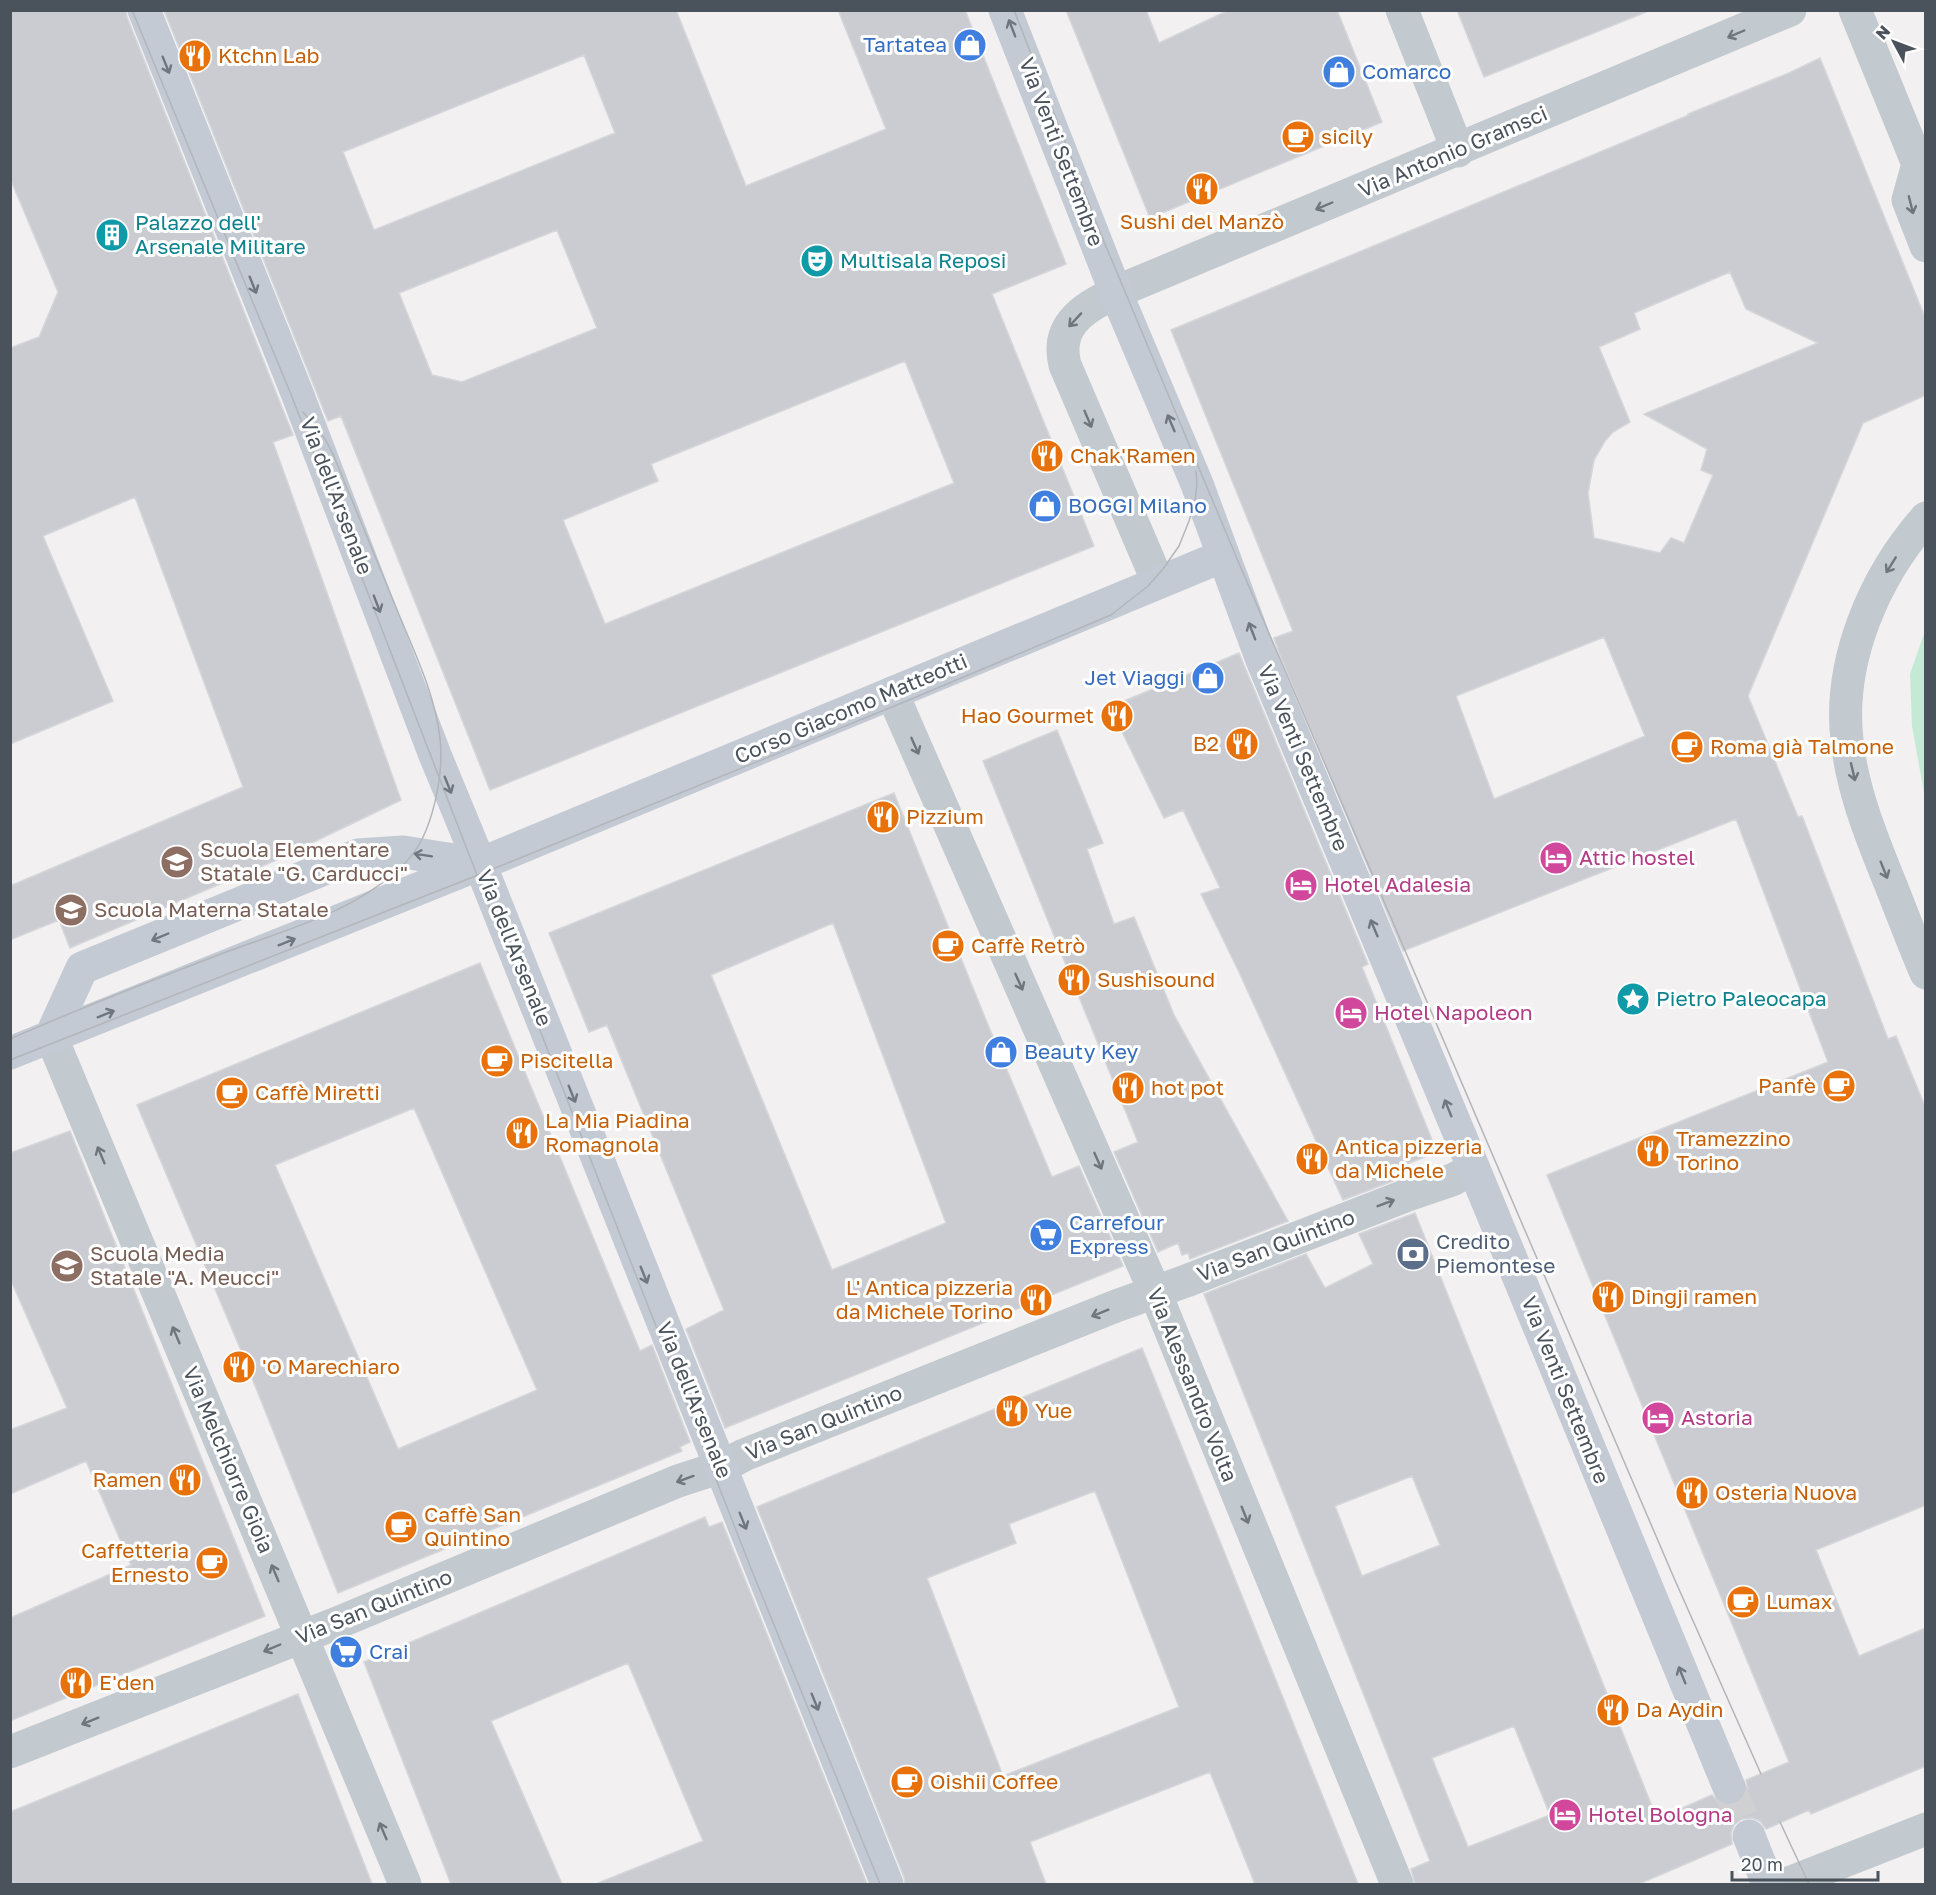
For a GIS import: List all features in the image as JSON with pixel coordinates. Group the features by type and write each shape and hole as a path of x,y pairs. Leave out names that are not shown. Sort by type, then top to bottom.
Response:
{"street":[{"name":"Via dell'Arsenale","path":"144,10 297,393 435,755 887,1884"},
{"name":"Via Venti Settembre","path":"1005,10 1116,293 1197,484 1262,660 1729,1787"},
{"path":"1402,10 1458,151"},
{"name":"Via Antonio Gramsci","path":"1116,293 1790,10"},
{"path":"1855,10 1922,167 1908,200 1926,246"},
{"path":"1116,293 1096,302 1072,322 1064,338 1062,356 1158,582"},
{"path":"1926,518 1914,531 1885,574 1863,624 1849,673 1846,717 1849,758 1864,815 1926,973"},
{"name":"Corso Giacomo Matteotti","path":"10,1053 480,864 1223,556"},
{"name":"Via Alessandro Volta","path":"892,693 1155,1292 1397,1884"},
{"path":"51,1036 82,968 358,855 403,852 480,864"},
{"name":"Via Melchiorre Gioia","path":"51,1036 405,1884"},
{"name":"Via San Quintino","path":"10,1752 302,1636 678,1482 721,1467 776,1442 1155,1292 1452,1180 1473,1169"},
{"path":"1786,1884 1926,1829"},
{"path":"1749,1836 1768,1884"}],"green space":[{"path":"1925,631 1925,798 1912,726 1910,674"}],"building":[{"path":"10,10 126,10 293,435 273,442 401,800 274,861 70,948 59,920 10,940 10,886 243,787 135,497 43,536 113,701 10,744 10,348 39,337 58,292 10,178"},
{"path":"164,10 676,10 746,186 886,129 838,10 965,10 1066,264 992,294 1094,546 490,790 341,416 328,421","holes":["584,55 615,133 374,230 343,152","557,230 597,328 462,382 432,375 399,293","905,361 954,483 605,624 563,520 658,481 651,464"]},
{"path":"1066,10 1146,10 1159,43 1229,10 1337,10 1382,122 1150,218"},
{"path":"1457,10 1645,10 1646,12 1484,77"},
{"path":"1820,58 1926,320 1926,395 1863,423 1748,696 1798,817 1802,816 1888,1039 1896,1036 1926,1109 1926,1505 1816,1550 1859,1656 1926,1628 1926,1766 1811,1814 1809,1810 1766,1829 1760,1821 1752,1818 1742,1819 1734,1825 1731,1833 1732,1844 1639,1884 1415,1884 1411,1869 1430,1861 1204,1294 1306,1254 1325,1288 1373,1264 1359,1234 1415,1213 1657,1819 1712,1795 1718,1802 1726,1805 1736,1804 1744,1798 1748,1789 1746,1780 1789,1762 1547,1175 1828,1062 1736,819 1403,951 1279,653 1274,638 1293,631 1171,330 1789,73","holes":["1730,272 1746,309 1818,343 1644,414 1707,449 1701,470 1713,475 1684,543 1671,538 1660,553 1594,538 1588,493 1594,460 1605,441 1613,432 1630,422 1599,347 1640,329 1634,313","1604,637 1645,736 1494,799 1456,696","1412,1476 1440,1545 1362,1576 1335,1506","1514,1726 1550,1815 1468,1847 1432,1758"]},
{"path":"1239,653 1368,964 1362,967 1437,1152 1397,1168 1401,1178 1343,1200 1201,894 1220,888 1183,810 1164,818 1110,707"},
{"path":"1057,730 1103,843 1087,849 1114,924 1134,917 1174,1015 1288,1221 1190,1259 1188,1253 1182,1255 1178,1243 1158,1252 1114,1152 1138,1142 983,761"},
{"path":"894,793 1052,1177 1079,1166 1123,1266 725,1428 686,1329 724,1310 607,1025 589,1032 549,933","holes":["833,923 946,1223 832,1270 711,975"]},
{"path":"480,963 640,1351 652,1345 690,1442 680,1447 682,1451 338,1593 240,1348 137,1105","holes":["414,1108 537,1390 398,1449 275,1165"]},
{"path":"70,1131 265,1616 10,1721 10,1618 131,1565 86,1461 10,1494 10,1430 67,1408 10,1278 10,1153"},
{"path":"1142,1348 1358,1884 1255,1884 1210,1772 1030,1842 1046,1884 905,1884 757,1507","holes":["1095,1491 1179,1707 1003,1776 927,1578 1016,1543 1009,1524"]},
{"path":"705,1517 709,1527 722,1522 867,1884 599,1884 703,1841 628,1663 491,1721 562,1884 451,1884 364,1662"},
{"path":"298,1694 372,1884 10,1884 10,1812"}],"tunnel":[{"path":"1729,1787 1749,1836"}],"tram line":[{"path":"132,10 292,397 499,932 532,1010 752,1571 880,1884"},
{"path":"1014,10 1100,232 1235,554 1674,1578 1761,1774"},
{"path":"10,1039 115,995 295,928 343,907 387,879 406,862 423,836 435,803 440,769 440,738 434,706 418,661 333,454 325,439 303,412"},
{"path":"10,1060 478,875 897,705 1111,615 1148,586 1179,546 1195,501 1196,471"},
{"path":"1780,1822 1809,1884"}],"place":[{"name":"Tartatea","path":"970,45"},
{"name":"Ktchn Lab","path":"195,56"},
{"name":"Comarco","path":"1339,72"},
{"name":"sicily","path":"1298,137"},
{"name":"Sushi del Manzò","path":"1202,189"},
{"name":"Palazzo dell' Arsenale Militare","path":"112,235"},
{"name":"Multisala Reposi","path":"817,261"},
{"name":"Chak'Ramen","path":"1047,456"},
{"name":"BOGGI Milano","path":"1045,506"},
{"name":"Jet Viaggi","path":"1208,678"},
{"name":"Hao Gourmet","path":"1117,716"},
{"name":"B2","path":"1242,744"},
{"name":"Roma già Talmone","path":"1687,747"},
{"name":"Pizzium","path":"883,817"},
{"name":"Attic hostel","path":"1556,858"},
{"name":"Scuola Elementare Statale \"G. Carducci\"","path":"177,862"},
{"name":"Hotel Adalesia","path":"1301,885"},
{"name":"Scuola Materna Statale","path":"71,910"},
{"name":"Caffè Retrò","path":"948,946"},
{"name":"Sushisound","path":"1074,980"},
{"name":"Pietro Paleocapa","path":"1633,999"},
{"name":"Hotel Napoleon","path":"1351,1013"},
{"name":"Beauty Key","path":"1001,1052"},
{"name":"Piscitella","path":"497,1061"},
{"name":"Panfè","path":"1839,1086"},
{"name":"hot pot","path":"1128,1088"},
{"name":"Caffè Miretti","path":"232,1093"},
{"name":"La Mia Piadina Romagnola","path":"522,1133"},
{"name":"Tramezzino Torino","path":"1653,1151"},
{"name":"Antica pizzeria da Michele","path":"1312,1159"},
{"name":"Carrefour Express","path":"1046,1235"},
{"name":"Credito Piemontese","path":"1413,1254"},
{"name":"Scuola Media Statale \"A. Meucci\"","path":"67,1266"},
{"name":"Dingji ramen","path":"1608,1297"},
{"name":"L' Antica pizzeria da Michele Torino","path":"1036,1300"},
{"name":"'O Marechiaro","path":"239,1367"},
{"name":"Yue","path":"1012,1411"},
{"name":"Astoria","path":"1658,1418"},
{"name":"Ramen","path":"185,1480"},
{"name":"Osteria Nuova","path":"1692,1493"},
{"name":"Caffè San Quintino","path":"401,1527"},
{"name":"Caffetteria Ernesto","path":"212,1563"},
{"name":"Lumax","path":"1743,1602"},
{"name":"Crai","path":"346,1652"},
{"name":"E'den","path":"76,1683"},
{"name":"Da Aydin","path":"1613,1710"},
{"name":"Oishii Coffee","path":"907,1782"},
{"name":"Hotel Bologna","path":"1565,1815"}]}
